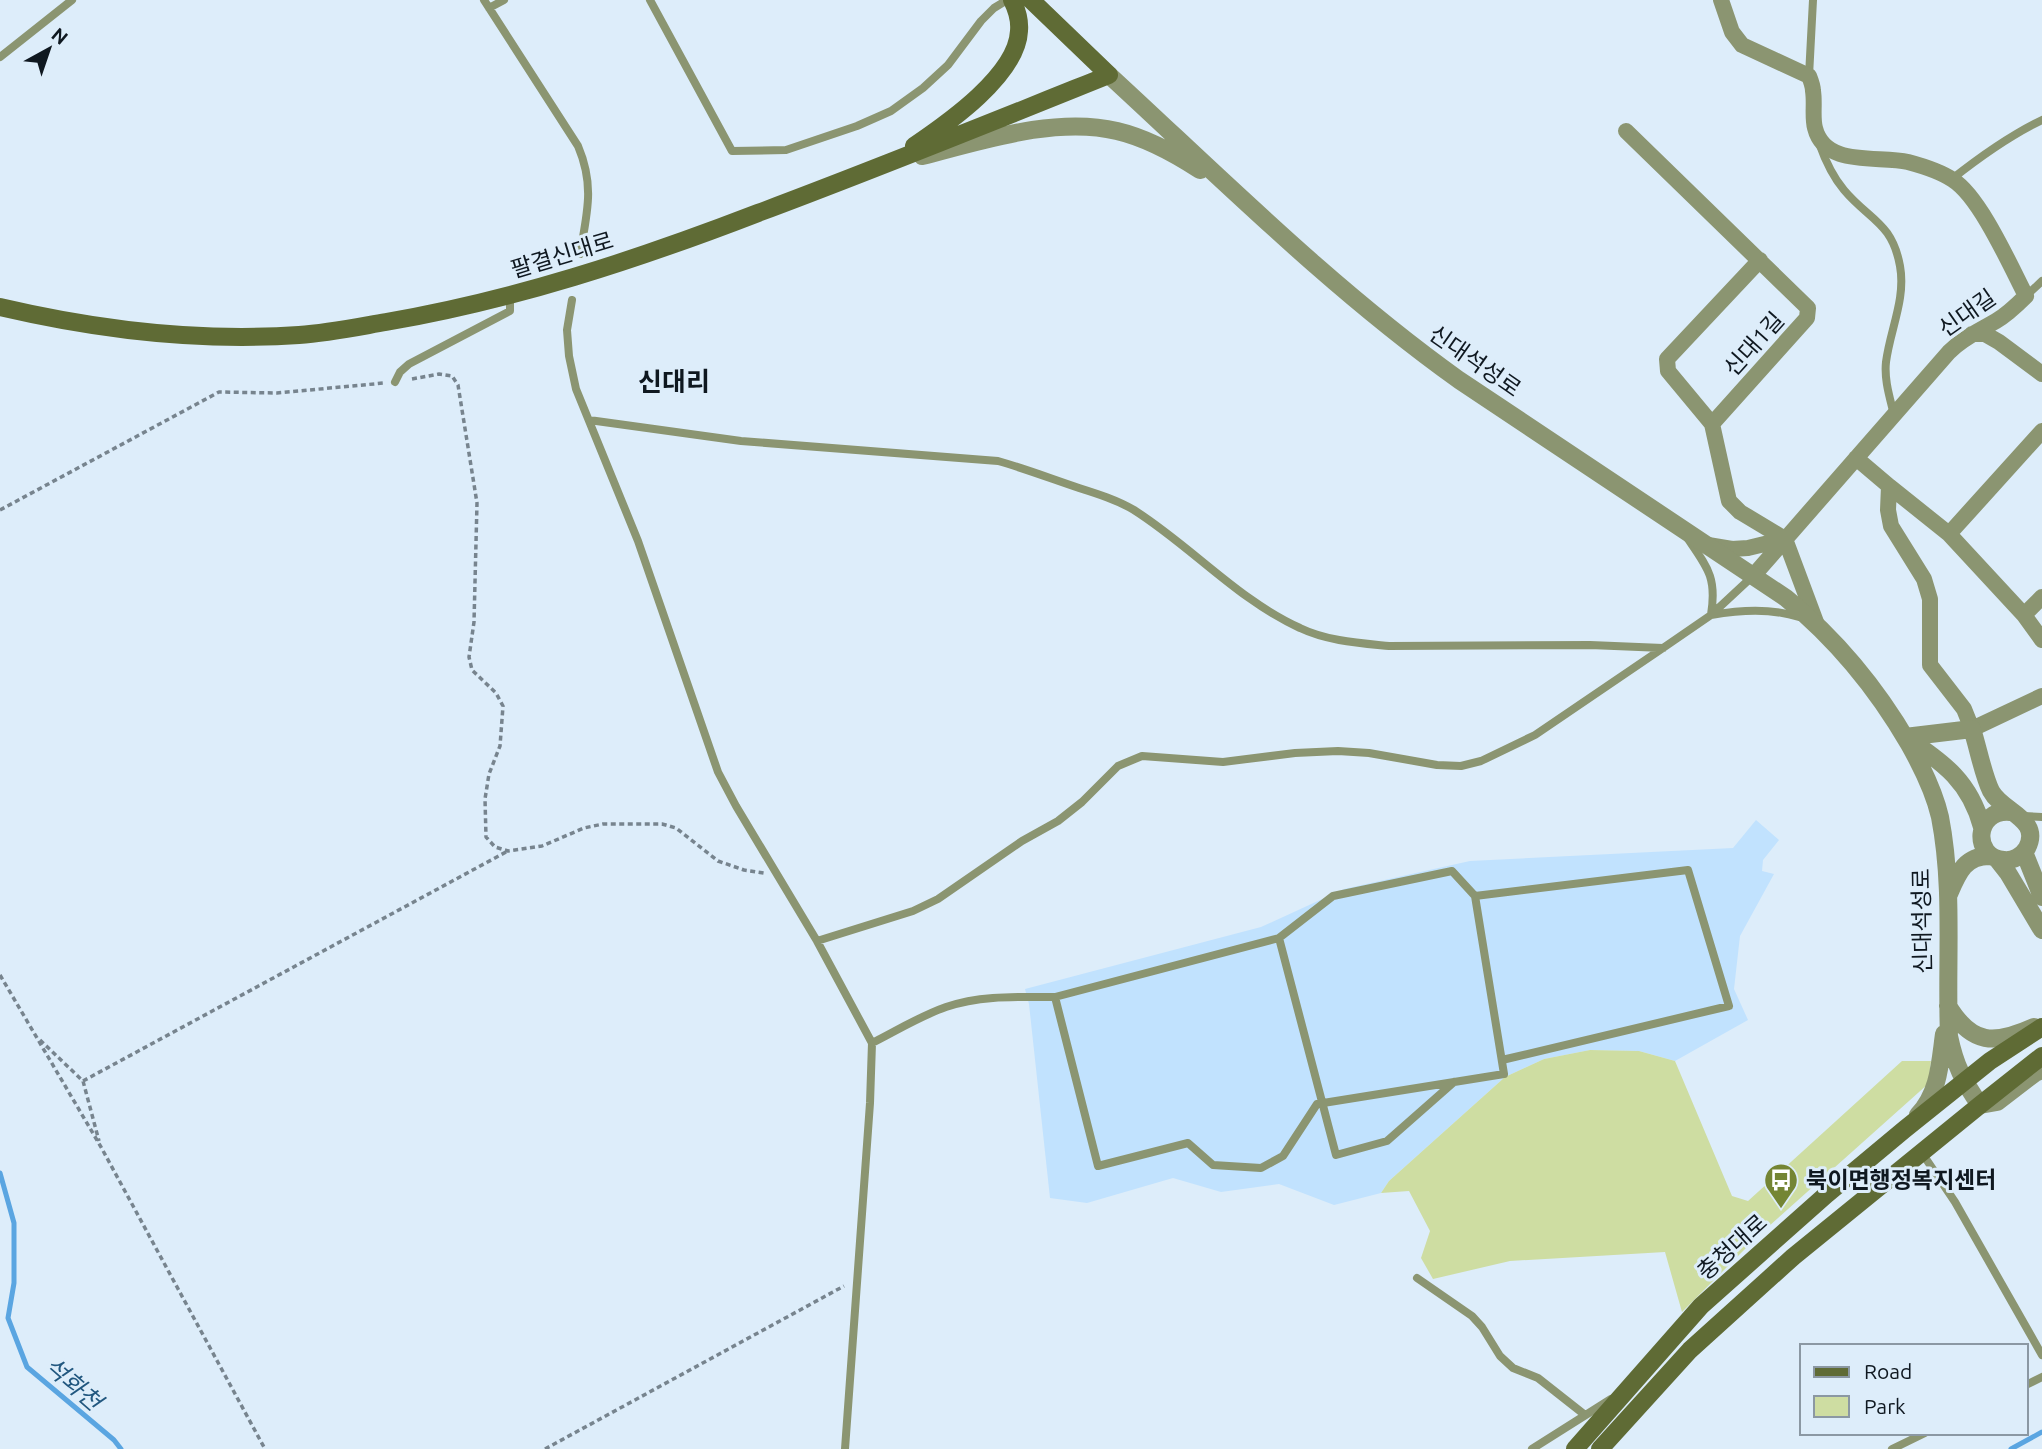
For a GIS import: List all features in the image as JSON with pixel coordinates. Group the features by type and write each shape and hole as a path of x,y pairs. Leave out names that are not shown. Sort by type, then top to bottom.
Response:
{"main road":[{"path":"884,166 937,130 992,83 1012,56 1020,33 1018,13 1010,0"},
{"name":"신대석성로","path":"1031,0 1109,75"},
{"name":"팔결신대로","path":"0,307 88,325 159,334 237,337 301,335 431,314 510,297 663,249 884,166 1109,75"},
{"name":"충청대로","path":"1575,1449 1701,1306 1905,1129 1990,1061 2042,1025"},
{"path":"1600,1449 1690,1350 1793,1257 2042,1056"}],"street":[{"path":"1721,0 1732,32 1742,45 1809,76 1813,90 1815,129"},
{"name":"신대석성로","path":"1109,75 1359,304 1411,346 1786,597 1815,622 1870,683 1923,770 1940,816 1947,867 1950,1036 1953,1054 1964,1082 1980,1105"},
{"path":"884,166 1004,135 1048,128 1083,127 1116,131 1148,141 1182,158 1241,197"},
{"name":"신대길","path":"1754,575 1949,352 1960,341 2005,315 2026,296 1977,206 1952,179 1908,162 1847,157 1832,152 1815,129"},
{"name":"신대1길","path":"1626,131 1808,308 1807,318 1712,424"},
{"path":"1760,260 1667,359 1668,372 1712,424 1728,501 1740,512 1785,539 1815,622"},
{"path":"1972,334 1985,334 2042,374"},
{"path":"1948,534 2042,431"},
{"path":"1856,458 1948,534 2024,615 2042,640"},
{"path":"1889,485 1888,510 1891,526 1924,579 1930,599 1930,665 1964,709 1990,790 1998,802 2028,825 2027,846 2042,897"},
{"path":"1708,545 1740,549 1785,539"},
{"path":"2024,615 2042,597"},
{"path":"1905,737 1972,729 2042,696"},
{"path":"1905,737 1944,764 1962,784 1979,814 1982,843 2008,873 2042,930"},
{"path":"1982,827 1991,816 2003,811 2014,813"},
{"path":"1948,897 1955,880 1973,858 1994,857 2011,860 2027,846"},
{"path":"1948,1006 1959,1024 1973,1034 1989,1038 2017,1035 2042,1025"},
{"path":"1905,1129 1927,1106 1934,1091 1948,1006"},
{"path":"1980,1105 1997,1102 2042,1070"}],"lane":[{"path":"0,57 72,0"},
{"path":"504,0 486,4 578,146 585,162 590,186 580,254"},
{"path":"650,0 732,151 786,150 891,111 923,88 940,72 981,21 995,8 1010,0"},
{"path":"1809,76 1813,0"},
{"path":"1952,179 2014,133 2042,120"},
{"path":"1815,129 1833,176 1888,232 1900,268 1898,307 1886,364 1887,386 1894,415"},
{"path":"2026,296 2042,281"},
{"path":"394,382 409,364 510,311 510,297"},
{"path":"572,300 567,330 576,389 633,529 718,772 817,941 872,1044 845,1449"},
{"path":"589,420 741,441 998,461 1022,468 1131,508 1247,596 1301,629 1327,637 1389,646 1590,645 1664,648"},
{"path":"1678,526 1709,569 1714,599 1712,615"},
{"path":"817,941 913,911 938,899 1022,841 1058,821 1118,766 1142,756 1223,762 1295,753 1338,751 1369,753 1437,765 1461,766 1481,761 1535,735 1664,648 1712,615 1754,575"},
{"path":"1712,615 1740,610 1763,611 1789,614 1815,622"},
{"path":"2014,813 2042,819 2027,846"},
{"path":"1475,896 1688,870 1729,1006 1502,1060"},
{"path":"872,1044 945,1007 1004,997 1055,997 1279,938 1333,896 1452,871 1475,896 1504,1074 1317,1104 1283,1156 1261,1168 1213,1165 1188,1143 1098,1166 1055,997"},
{"path":"1279,938 1336,1155 1387,1141 1454,1082"},
{"path":"1922,1153 1955,1202 2042,1355"},
{"path":"1418,1278 1472,1316 1500,1356 1513,1368 1538,1378 1585,1415"},
{"path":"1532,1449 1631,1387"},
{"path":"1892,1449 1921,1435"}],"path":[{"path":"0,510 219,391 277,393 394,382 439,374 452,376 458,385 477,503 474,622 469,657 472,670 496,693 503,706 500,746 489,774 485,799 486,837 495,847 508,851"},
{"path":"83,1081 508,851 542,846 584,828 603,824 662,824 676,828 718,861 744,870 779,876"},
{"path":"0,975 101,1147 265,1449"},
{"path":"36,1037 83,1081 101,1147"},
{"path":"545,1449 857,1279"}],"shaded area":[{"path":"1756,820 1779,840 1763,860 1762,871 1774,874 1740,936 1734,989 1748,1020 1675,1061 1639,1051 1590,1050 1544,1059 1505,1077 1389,1181 1381,1193 1334,1205 1279,1184 1221,1192 1173,1178 1087,1203 1050,1198 1029,1004 1025,989 1261,927 1344,889 1470,861 1733,848"}],"green space":[{"path":"1590,1050 1639,1051 1675,1061 1732,1196 1748,1201 1902,1061 1931,1061 1928,1084 1759,1235 1682,1312 1665,1252 1510,1261 1433,1279 1421,1258 1430,1231 1409,1191 1381,1193 1389,1181 1505,1077 1544,1059"}],"waterway":[{"name":"석화천","path":"0,1173 14,1223 14,1283 8,1318 27,1367 114,1440 121,1449"},
{"path":"2011,1449 2042,1432"}],"place":[{"name":"북이면행정복지센터","path":"1781,1210"}],"district":[{"name":"신대리","path":"674,382"}]}
